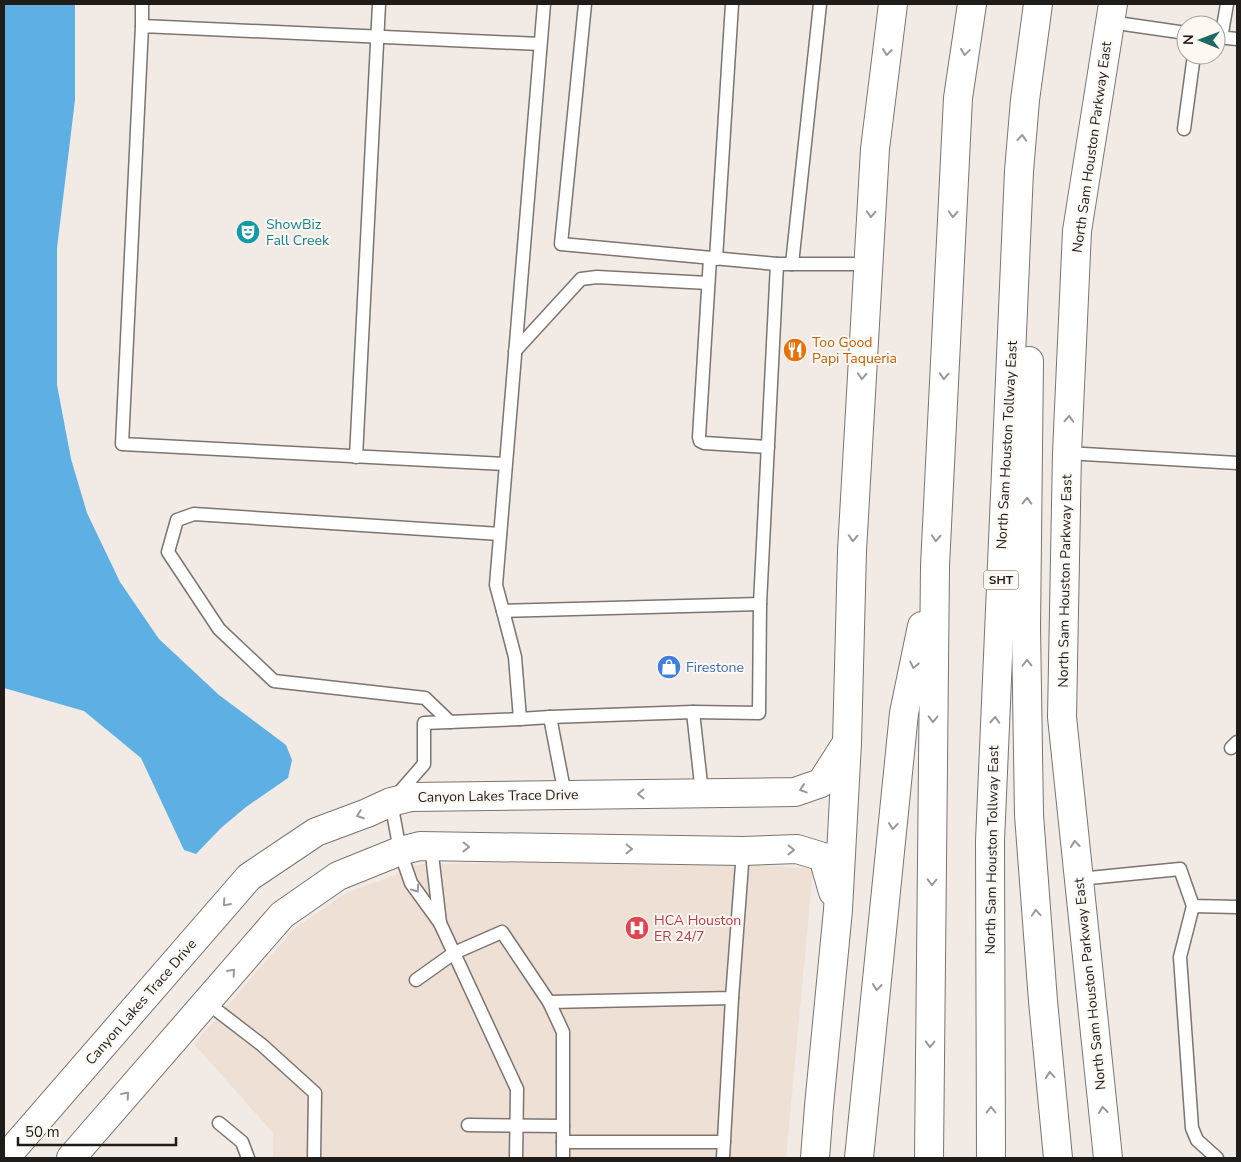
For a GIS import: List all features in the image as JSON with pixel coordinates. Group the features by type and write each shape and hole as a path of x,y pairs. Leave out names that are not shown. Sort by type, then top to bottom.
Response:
{"main road":[{"path":"815,1158 838,910 847,743 852,551 875,149 893,4"},
{"path":"929,1158 935,566 958,98 972,4"},
{"name":"North Sam Houston Tollway East","path":"991,1158 990,841 1019,171 1025,100 1038,4"},
{"name":"North Sam Houston Parkway East","path":"1108,1158 1062,717 1067,453 1077,231 1111,13"},
{"path":"1019,171 1030,252 1026,617 1029,815 1043,1001 1058,1158"},
{"path":"859,1158 904,713 935,566"},
{"name":"Canyon Lakes Trace Drive","path":"5,1158 249,877 316,832 391,802 411,797 795,792 821,783 847,743"},
{"path":"71,1158 282,915 338,876 400,851 420,846 743,851 797,850 823,857 838,910"}],"lane":[{"path":"142,4 122,444 505,464"},
{"path":"356,457 379,4"},
{"path":"520,719 515,657 496,585 544,4"},
{"path":"585,4 561,244 777,264 868,264"},
{"path":"732,4 713,259 708,283 699,437 700,441 704,443 768,447"},
{"path":"792,264 820,4"},
{"path":"1111,13 1176,29"},
{"path":"142,26 540,44"},
{"path":"1184,129 1193,65"},
{"path":"516,1158 517,1089 440,923 411,883 400,851 391,802 424,764 424,723 693,712 759,713 760,604 777,264"},
{"path":"515,351 581,279 598,277 708,283"},
{"path":"1067,453 1237,463"},
{"path":"450,722 426,698 274,681 219,629 168,552 176,520 194,514 500,534"},
{"path":"502,611 760,604"},
{"path":"693,712 702,793"},
{"path":"550,717 566,795"},
{"path":"431,846 440,923"},
{"path":"723,1158 743,851"},
{"path":"1079,879 1180,869 1193,906 1180,957 1192,1128 1197,1140 1217,1158"},
{"path":"1193,906 1237,907"},
{"path":"416,980 454,953 502,932 549,1002 563,1032 563,1158"},
{"path":"549,1002 732,998"},
{"path":"206,1002 262,1044 315,1093 314,1158"},
{"path":"219,1123 242,1142 248,1158"},
{"path":"468,1125 563,1126"},
{"path":"563,1142 724,1142"}],"shaded area":[{"path":"703,861 813,869 786,1158 273,1158 273,1133 194,1044 294,929 346,893 393,876 413,866 422,864"}],"water":[{"path":"4,4 75,4 75,100 57,248 57,385 71,459 87,513 120,582 159,639 219,695 286,745 292,760 288,778 246,807 221,828 196,854 184,850 141,758 84,711 4,688"}],"place":[{"name":"ShowBiz Fall Creek","path":"248,232"},
{"name":"Too Good Papi Taqueria","path":"795,350"},
{"name":"Firestone","path":"669,667"},
{"name":"HCA Houston ER 24/7","path":"637,928"}]}
